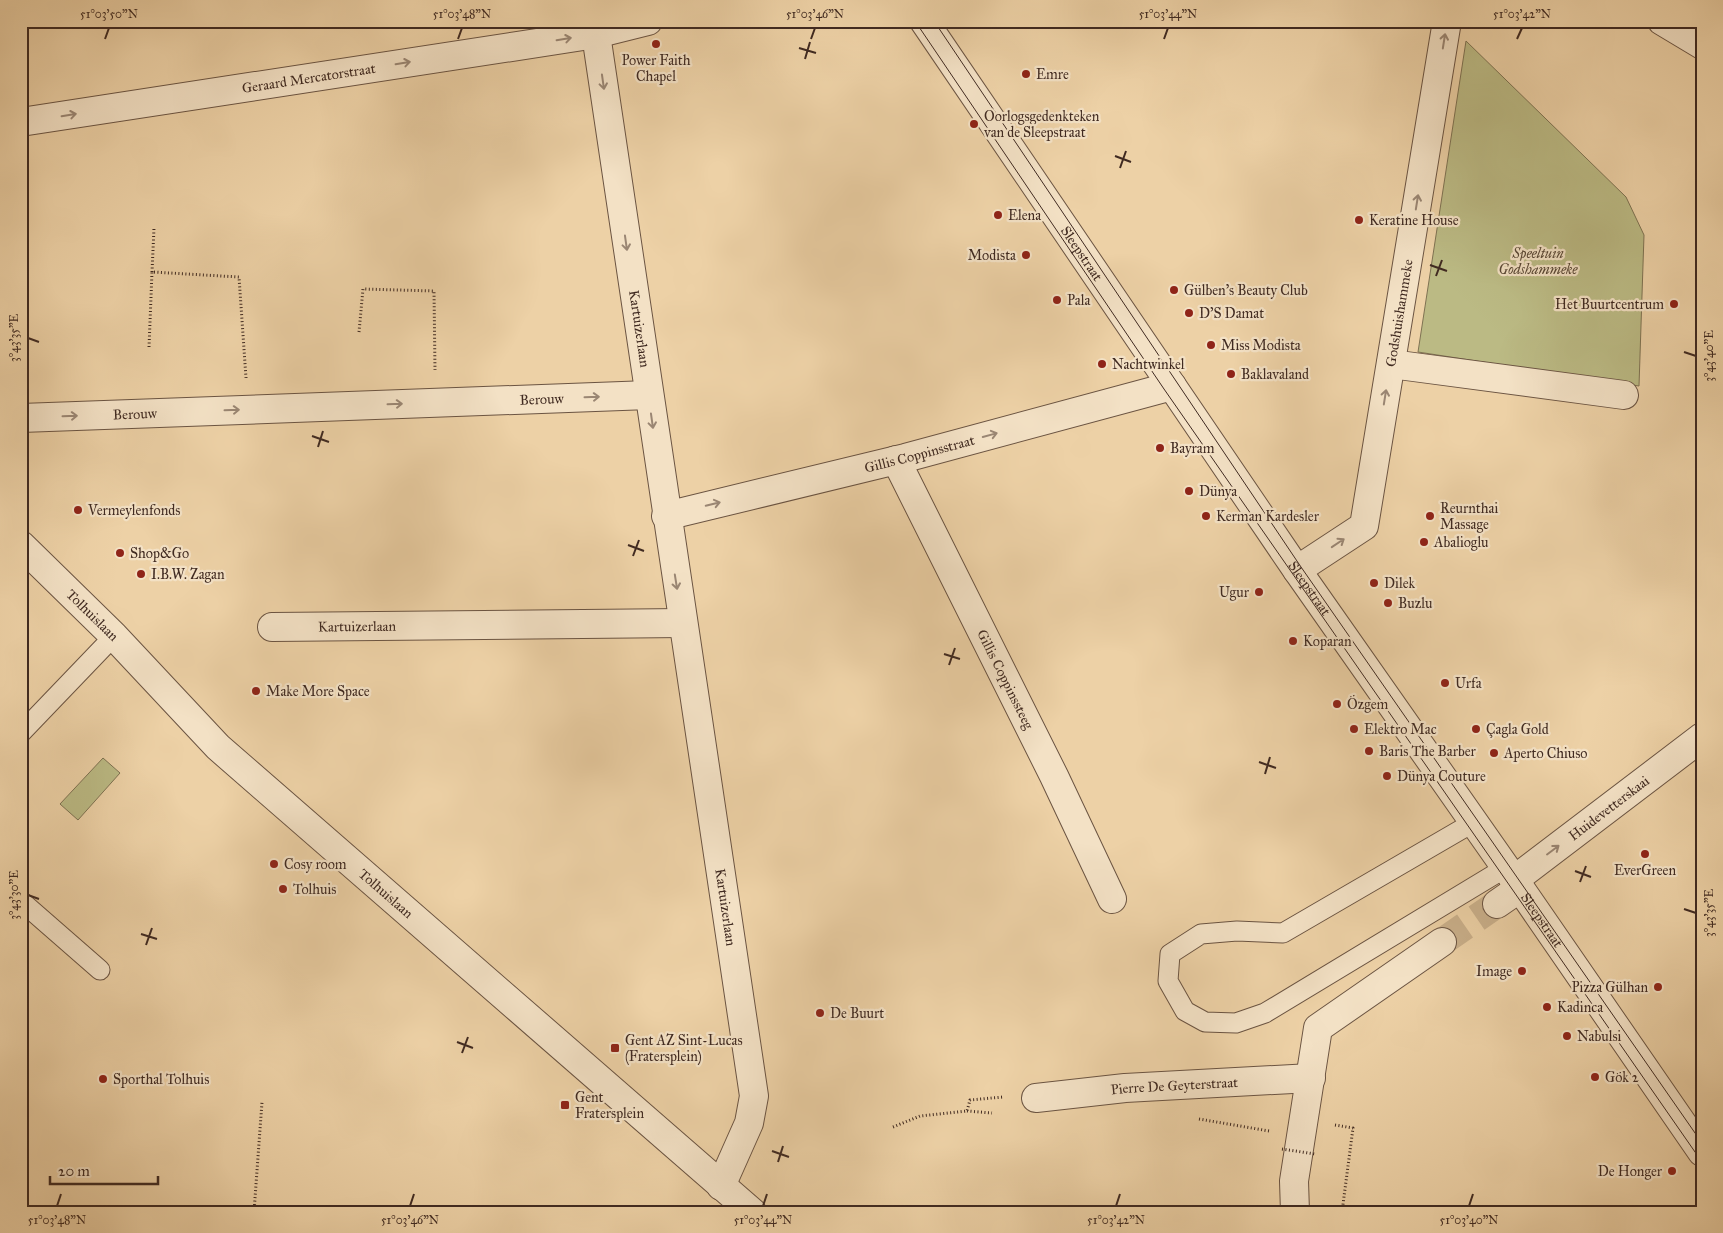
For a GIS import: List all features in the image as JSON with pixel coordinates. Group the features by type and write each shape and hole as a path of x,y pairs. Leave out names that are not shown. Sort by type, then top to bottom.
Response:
{"street":[{"name":"Geraard Mercatorstraat","path":"21,122 595,27 648,21"},
{"name":"Sleepstraat","path":"924,21 1297,570 1702,1152"},
{"name":"Godshuishammeke","path":"1297,570 1364,526 1447,21"},
{"path":"1662,21 1702,45"},
{"name":"Kartuizerlaan","path":"595,27 666,516 754,1096 750,1123 721,1186"},
{"path":"1391,364 1624,395"},
{"name":"Gillis Coppinsstraat","path":"666,516 896,460 1172,386"},
{"name":"Berouw","path":"21,418 649,395"},
{"name":"Gillis Coppinssteeg","path":"896,460 1054,776 1112,899"},
{"name":"Tolhuislaan","path":"21,544 114,636 218,747 752,1212"},
{"name":"Kartuizerlaan","path":"272,627 682,623"},
{"name":"Huidevetterskaai","path":"1513,879 1702,737"},
{"path":"1497,904 1513,879"},
{"path":"1295,1212 1294,1181 1318,1028 1442,942"},
{"name":"Pierre De Geyterstraat","path":"1036,1098 1125,1088 1311,1078"}],"lane":[{"path":"21,733 114,636"},
{"path":"1474,822 1283,933 1237,931 1201,934 1170,954 1168,981 1185,1011 1205,1022 1236,1023 1265,1013 1513,879"},
{"path":"21,901 100,970"}],"path":[{"path":"149,347 154,228"},
{"path":"152,272 238,277 248,409"},
{"path":"359,332 364,289 434,291 436,403"},
{"path":"967,1111 970,1100 995,1097 1036,1098"},
{"path":"254,1212 262,1102"},
{"path":"893,1128 920,1116 967,1111 992,1113"},
{"path":"1191,1118 1301,1139 1353,1128 1342,1212"}],"green space":[{"name":"Speeltuin Godshammeke","path":"1466,41 1626,197 1644,235 1639,386 1418,352"},
{"path":"103,758 120,773 78,820 60,804"}],"tunnel":[{"path":"1442,942 1497,904"}],"tram line":[{"path":"915,21 1164,389 1702,1162"},
{"path":"934,21 1301,567 1702,1143"}],"place":[{"name":"Power Faith Chapel","path":"656,44"},
{"name":"Emre","path":"1026,74"},
{"name":"Oorlogsgedenkteken van de Sleepstraat","path":"974,124"},
{"name":"Elena","path":"998,215"},
{"name":"Keratine House","path":"1359,220"},
{"name":"Modista","path":"1026,255"},
{"name":"Gülben's Beauty Club","path":"1174,290"},
{"name":"Pala","path":"1057,300"},
{"name":"Het Buurtcentrum","path":"1674,304"},
{"name":"D'S Damat","path":"1189,313"},
{"name":"Miss Modista","path":"1211,345"},
{"name":"Nachtwinkel","path":"1102,364"},
{"name":"Baklavaland","path":"1231,374"},
{"name":"Bayram","path":"1160,448"},
{"name":"Dünya","path":"1189,491"},
{"name":"Vermeylenfonds","path":"78,510"},
{"name":"Kerman Kardesler","path":"1206,516"},
{"name":"Reurnthai Massage","path":"1430,516"},
{"name":"Abalioglu","path":"1424,542"},
{"name":"Shop&Go","path":"120,553"},
{"name":"I.B.W. Zagan","path":"141,574"},
{"name":"Dilek","path":"1374,583"},
{"name":"Ugur","path":"1259,592"},
{"name":"Buzlu","path":"1388,603"},
{"name":"Koparan","path":"1293,641"},
{"name":"Urfa","path":"1445,683"},
{"name":"Make More Space","path":"256,691"},
{"name":"Özgem","path":"1337,704"},
{"name":"Elektro Mac","path":"1354,729"},
{"name":"Çagla Gold","path":"1476,729"},
{"name":"Baris The Barber","path":"1369,751"},
{"name":"Aperto Chiuso","path":"1494,753"},
{"name":"Dünya Couture","path":"1387,776"},
{"name":"EverGreen","path":"1645,854"},
{"name":"Cosy room","path":"274,864"},
{"name":"Tolhuis","path":"283,889"},
{"name":"Image","path":"1522,971"},
{"name":"Pizza Gülhan","path":"1658,987"},
{"name":"Kadinca","path":"1547,1007"},
{"name":"De Buurt","path":"820,1013"},
{"name":"Nabulsi","path":"1567,1036"},
{"name":"Gent AZ Sint-Lucas (Fratersplein)","path":"615,1048"},
{"name":"Gök 2","path":"1595,1077"},
{"name":"Sporthal Tolhuis","path":"103,1079"},
{"name":"Gent Fratersplein","path":"565,1105"},
{"name":"De Honger","path":"1672,1171"}]}
